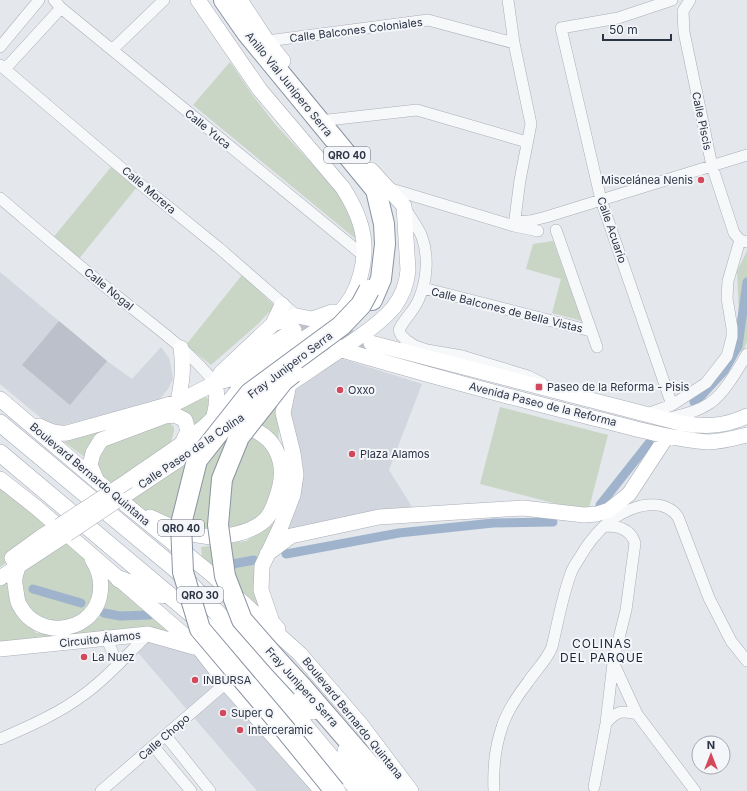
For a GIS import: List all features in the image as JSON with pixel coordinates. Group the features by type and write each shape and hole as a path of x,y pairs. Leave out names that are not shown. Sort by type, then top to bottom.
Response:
{"highway":[{"name":"Anillo Vial Junípero Serra","path":"209,0 247,34 376,190 384,224 385,244 380,279 370,295"},
{"name":"Anillo Vial Junípero Serra","path":"230,3 247,34"},
{"name":"Fray Junipero Serra","path":"370,295 352,329 282,381 239,437 222,479 218,525 224,576 242,620 392,791"},
{"name":"Fray Junipero Serra","path":"335,791 200,629 182,572 181,524 197,460 250,393 341,326 370,295"}],"main road":[{"name":"Boulevard Bernardo Quintana","path":"0,423 178,571 278,678 323,721 376,791"},
{"name":"QRO 30","path":"0,453 232,648 268,682 359,791"},
{"path":"120,579 176,601"}],"street":[{"path":"0,47 39,0"},
{"path":"112,50 164,0"},
{"path":"198,0 260,90 343,188 353,204 361,224 364,256 360,278 350,300 333,330 333,339 336,345 342,350"},
{"path":"508,0 514,43 530,124 514,224"},
{"name":"Calle Acuario","path":"672,0 618,18 561,28 601,200 672,406"},
{"name":"Calle Piscis","path":"647,414 672,406 706,383 727,356 732,336 727,298 728,281 745,239 734,233 712,166 684,32 683,11 690,0"},
{"path":"3,67 58,4"},
{"name":"Calle Yuca","path":"58,4 364,256"},
{"name":"Calle Balcones Coloniales","path":"267,41 428,20 514,43"},
{"path":"247,34 267,41 328,120 404,206 422,236 427,264 423,288 413,310 399,330 401,335 415,346 427,350 462,356 528,376 579,399 583,404 581,410 574,413"},
{"name":"Calle Morera","path":"3,67 219,248 282,304 295,323"},
{"path":"328,120 417,110 527,142"},
{"path":"514,224 546,217 747,155"},
{"path":"388,188 538,231"},
{"name":"Calle Nogal","path":"0,198 69,257 181,348 215,383"},
{"path":"350,300 347,322 353,328 363,330 380,322 394,306 404,289 407,280 404,206"},
{"path":"556,230 597,347"},
{"name":"Calle Balcones de Bella Vistas","path":"423,288 591,331"},
{"path":"214,416 234,378 295,323 312,319 337,310 350,300"},
{"name":"Calle Paseo de la Colina","path":"131,485 205,426 231,400 251,375 264,364 336,316 350,300"},
{"path":"214,416 217,391 215,383 221,373 273,324 282,304"},
{"path":"230,425 245,408 324,349 324,344 315,331 287,319 273,324"},
{"name":"Calle Paseo de la Colina","path":"0,578 60,532 131,485 230,425 289,384 342,350 380,322"},
{"name":"Avenida Paseo de la Reforma","path":"371,343 680,423 699,426 713,426 742,419 747,416"},
{"path":"178,402 183,376 181,348"},
{"name":"Avenida Paseo de la Reforma","path":"342,350 574,413 667,436 709,442 729,440 747,435"},
{"path":"574,413 636,424 653,424 690,412 711,403 727,385 747,354"},
{"path":"24,418 50,432 58,434 67,433 178,402 215,383 234,378"},
{"path":"289,384 283,413 293,453 296,475 293,495 281,526 262,566 261,590 272,622 300,654"},
{"name":"Boulevard Bernardo Quintana","path":"0,399 98,482 210,573 300,654 362,726 411,791"},
{"path":"98,482 90,465 93,453 101,440 165,416 175,415 185,420 188,431 182,443"},
{"path":"129,507 185,532 205,537 219,537 251,530 265,520 273,509 279,490 282,468 279,455 272,444 257,430 242,426 230,425"},
{"path":"267,554 291,536 379,517 523,508 584,515 597,514 609,510 629,494 667,436"},
{"path":"1,480 37,508 198,648 226,683 322,791"},
{"path":"494,791 497,749 502,726 516,698 530,677 549,655 571,571 587,545 604,526 620,513 647,505 661,505 674,511 709,598 731,640 747,661"},
{"path":"594,787 606,723 613,662 626,610 635,543 634,537 622,528 604,526"},
{"name":"Calle Paseo de la Colina","path":"0,567 41,537 60,532"},
{"path":"19,564 14,578 19,604 28,618 42,626 58,629 72,626 85,619 96,608 100,593 101,579 95,564 87,551"},
{"path":"0,739 43,721 86,694 118,665 148,634"},
{"name":"Circuito Álamos","path":"0,649 106,637 148,634 198,648"},
{"path":"106,637 118,665"},
{"path":"613,662 637,714 696,791"},
{"name":"Calle Chopo","path":"101,791 154,747 226,683"},
{"path":"606,723 614,714 620,712 637,714"},
{"path":"166,736 210,791"},
{"path":"154,747 191,791"}],"shaded area":[{"path":"0,272 107,361 132,379 161,347 169,358 171,366 173,379 168,389 159,400 56,427 50,425 0,384"},
{"path":"343,359 422,384 389,470 414,510 283,531 298,495 287,415 291,396 296,387 321,368"},
{"path":"148,634 199,648 322,791 257,791 134,648"}],"green space":[{"path":"230,62 275,124 340,194 350,210 357,240 193,105"},
{"path":"111,167 137,187 78,260 52,239"},
{"path":"553,241 582,321 552,313 561,279 526,269 533,244"},
{"path":"747,251 747,342 741,355 737,271"},
{"path":"242,275 275,306 258,324 211,365 186,345"},
{"path":"281,396 278,442 240,423"},
{"path":"206,397 213,403 210,415 193,431 176,413 102,436 86,458 64,442"},
{"path":"500,407 608,435 588,512 480,484"},
{"path":"169,422 174,427 171,442 125,476 110,484 103,477 100,473 97,460 97,450 161,423"},
{"path":"230,425 272,444 279,490 251,530 185,533 121,498"},
{"path":"0,479 59,526 0,567"},
{"path":"275,523 263,612 203,565 201,547 246,541"},
{"path":"67,534 95,564 96,608 58,629 19,604 19,564"},
{"path":"107,579 180,638 0,646 0,586 6,581 17,612 36,633 61,634 99,617"}],"building":[{"path":"59,321 107,361 70,405 22,365"}],"waterway":[{"path":"694,402 724,371 738,346 747,282"},
{"path":"600,505 649,443"},
{"path":"286,554 399,533 493,523 553,522"},
{"path":"222,566 254,560"},
{"path":"33,589 81,603"},
{"path":"104,613 120,616 150,615"}],"tunnel":[{"path":"294,330 313,327 366,342"}],"place":[{"name":"Miscelánea Nenis","path":"701,180"},
{"name":"Paseo de la Reforma - Pisis","path":"539,387"},
{"name":"Oxxo","path":"340,390"},
{"name":"Plaza Alamos","path":"352,454"},
{"name":"La Nuez","path":"84,657"},
{"name":"INBURSA","path":"195,680"},
{"name":"Super Q","path":"223,713"},
{"name":"Interceramic","path":"240,730"}],"district":[{"name":"COLINAS DEL PARQUE","path":"602,651"}]}
